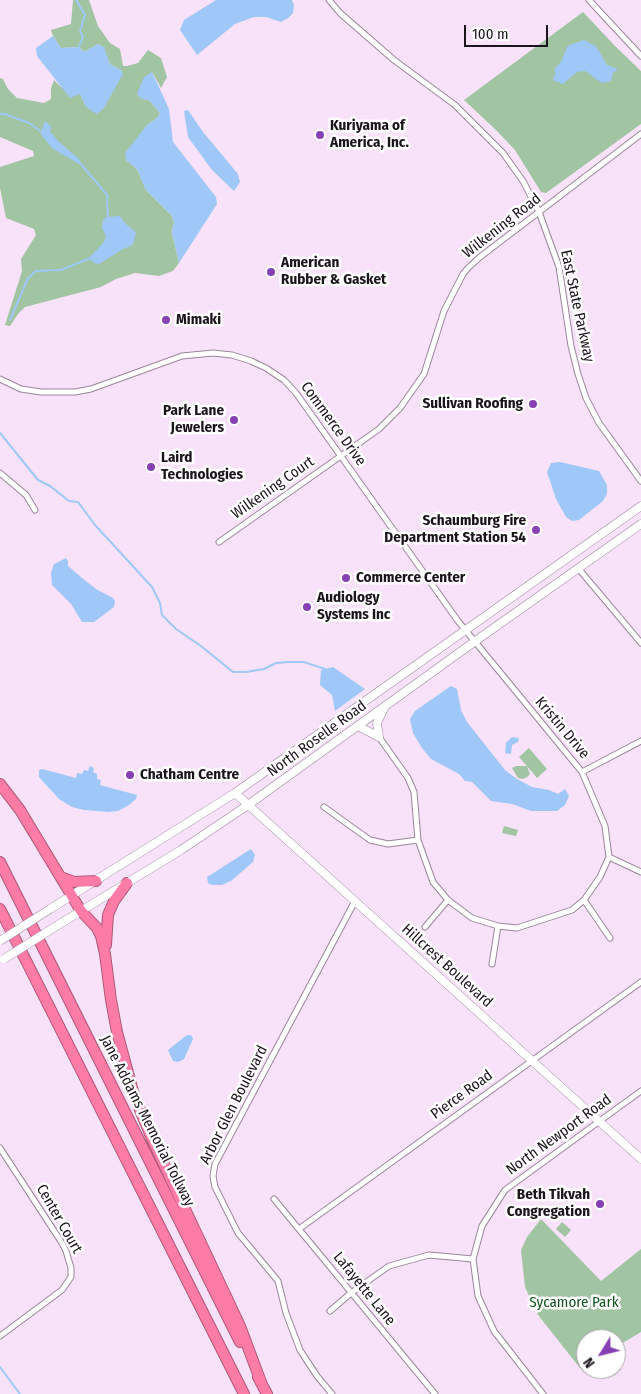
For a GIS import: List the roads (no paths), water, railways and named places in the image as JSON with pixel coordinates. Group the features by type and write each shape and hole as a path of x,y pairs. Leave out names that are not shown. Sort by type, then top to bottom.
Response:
{"highway":[{"path":"0,784 20,810 82,911 97,928 105,954 117,1032 134,1095 152,1139 240,1326 261,1382"},
{"name":"Jane Addams Memorial Tollway","path":"0,862 267,1394"},
{"path":"61,877 74,882 96,881"},
{"path":"105,954 108,914 114,901 127,883"},
{"path":"0,910 244,1394"}],"main road":[{"name":"North Roselle Road","path":"0,941 235,793 641,506"},
{"name":"North Roselle Road","path":"2,960 248,805 641,524"},
{"path":"379,737 377,723 384,707"},
{"path":"358,726 379,737"},
{"name":"Hillcrest Boulevard","path":"235,793 641,1159"}],"street":[{"name":"East State Parkway","path":"329,0 340,13 394,60 455,105 504,153 523,180 540,212 559,267 571,343 586,398 599,423 641,480"},
{"path":"589,0 641,56"},
{"name":"Wilkening Road","path":"341,455 379,429 400,408 424,374 444,310 463,274 480,257 641,134"},
{"name":"Commerce Drive","path":"0,379 21,389 41,392 76,392 91,389 182,356 213,353 257,363 284,380 296,393 465,630"},
{"name":"Wilkening Court","path":"219,542 341,455"},
{"path":"0,473 26,495 35,510"},
{"path":"578,568 641,643"},
{"name":"Kristin Drive","path":"465,630 582,772 605,826 610,857"},
{"path":"379,737 408,778 414,792 418,840 433,882 448,900 472,918 498,926 517,928 572,910 584,900 600,877 610,857 641,872"},
{"path":"582,772 641,741"},
{"path":"324,808 370,840 388,844 418,840"},
{"path":"425,927 448,900"},
{"path":"584,900 610,938"},
{"name":"Arbor Glen Boulevard","path":"332,1394 317,1376 300,1350 286,1313 278,1281 238,1233 215,1186 213,1176 217,1161 355,901"},
{"path":"492,964 498,926"},
{"name":"Pierce Road","path":"299,1228 641,982"},
{"name":"North Newport Road","path":"544,1394 494,1331 478,1296 474,1259 482,1226 505,1190 641,1091"},
{"name":"Center Court","path":"0,1148 62,1243 72,1268 70,1277 62,1290 0,1336"},
{"name":"Lafayette Lane","path":"274,1199 435,1394"},
{"path":"330,1312 351,1293 389,1266 429,1255 474,1259"}],"water":[{"path":"216,0 292,0 294,5 293,13 281,22 266,17 254,17 235,24 197,55 180,30 184,20"},
{"path":"53,36 61,48 79,47 84,52 98,44 104,47 110,64 122,71 123,74 104,108 97,114 86,107 80,94 70,98 37,56 36,48"},
{"path":"584,40 596,46 607,65 618,69 613,73 611,81 602,83 585,71 577,72 563,84 554,81 555,68 561,62 567,47"},
{"path":"152,72 169,109 173,142 216,197 217,204 179,263 172,233 174,222 172,216 146,190 137,169 126,160 125,153 146,126 158,117 160,113 150,101 140,98 137,94 144,77"},
{"path":"188,110 203,132 238,174 240,182 234,191 212,170 188,137 184,111"},
{"path":"44,122 48,123 51,127 50,131 57,140 80,160 81,165 53,149 41,135"},
{"path":"120,216 136,232 134,242 131,246 99,264 94,263 89,258 104,242 106,236 102,228 103,220 107,217"},
{"path":"560,462 599,471 607,485 607,494 603,501 579,520 572,521 566,517 556,499 547,472 551,463"},
{"path":"66,558 68,566 96,589 115,601 114,607 94,622 82,622 71,604 52,585 51,573 54,564"},
{"path":"333,667 365,689 335,711 332,695 320,685 321,670"},
{"path":"451,686 457,689 461,710 467,722 505,770 532,787 549,790 558,794 565,789 569,796 565,805 557,811 531,811 512,804 491,801 472,782 465,781 459,774 431,759 413,733 410,719 415,711"},
{"path":"512,737 519,738 518,742 512,745 511,754 505,753 506,743"},
{"path":"90,766 94,768 93,772 97,774 97,779 101,780 100,785 137,795 136,799 118,811 84,810 72,807 59,799 39,777 39,770 42,769 76,778 77,773 82,774 84,770 88,771"},
{"path":"251,849 255,855 253,862 231,881 222,885 208,883 207,877"},
{"path":"187,1035 191,1035 193,1039 184,1059 178,1062 173,1061 168,1050"}],"waterway":[{"path":"76,0 85,15 80,31 83,37 79,47"},
{"path":"0,114 29,123 42,132"},
{"path":"81,164 107,195 108,219"},
{"path":"10,320 28,278 36,271 61,270 90,258"},
{"path":"0,433 38,480 50,486 69,501 78,502 95,525 152,587 160,603 162,615 176,629 233,672 264,669 276,663 288,662 304,662 325,669"},
{"path":"0,1367 20,1394"}],"place":[{"name":"Kuriyama of America, Inc.","path":"320,135"},
{"name":"American Rubber & Gasket","path":"271,272"},
{"name":"Mimaki","path":"166,320"},
{"name":"Sullivan Roofing","path":"533,404"},
{"name":"Park Lane Jewelers","path":"234,420"},
{"name":"Laird Technologies","path":"151,467"},
{"name":"Schaumburg Fire Department Station 54","path":"536,530"},
{"name":"Commerce Center","path":"346,578"},
{"name":"Audiology Systems Inc","path":"307,607"},
{"name":"Chatham Centre","path":"130,775"},
{"name":"Beth Tikvah Congregation","path":"600,1204"}],"park label":[{"name":"Sycamore Park","path":"574,1303"}]}
